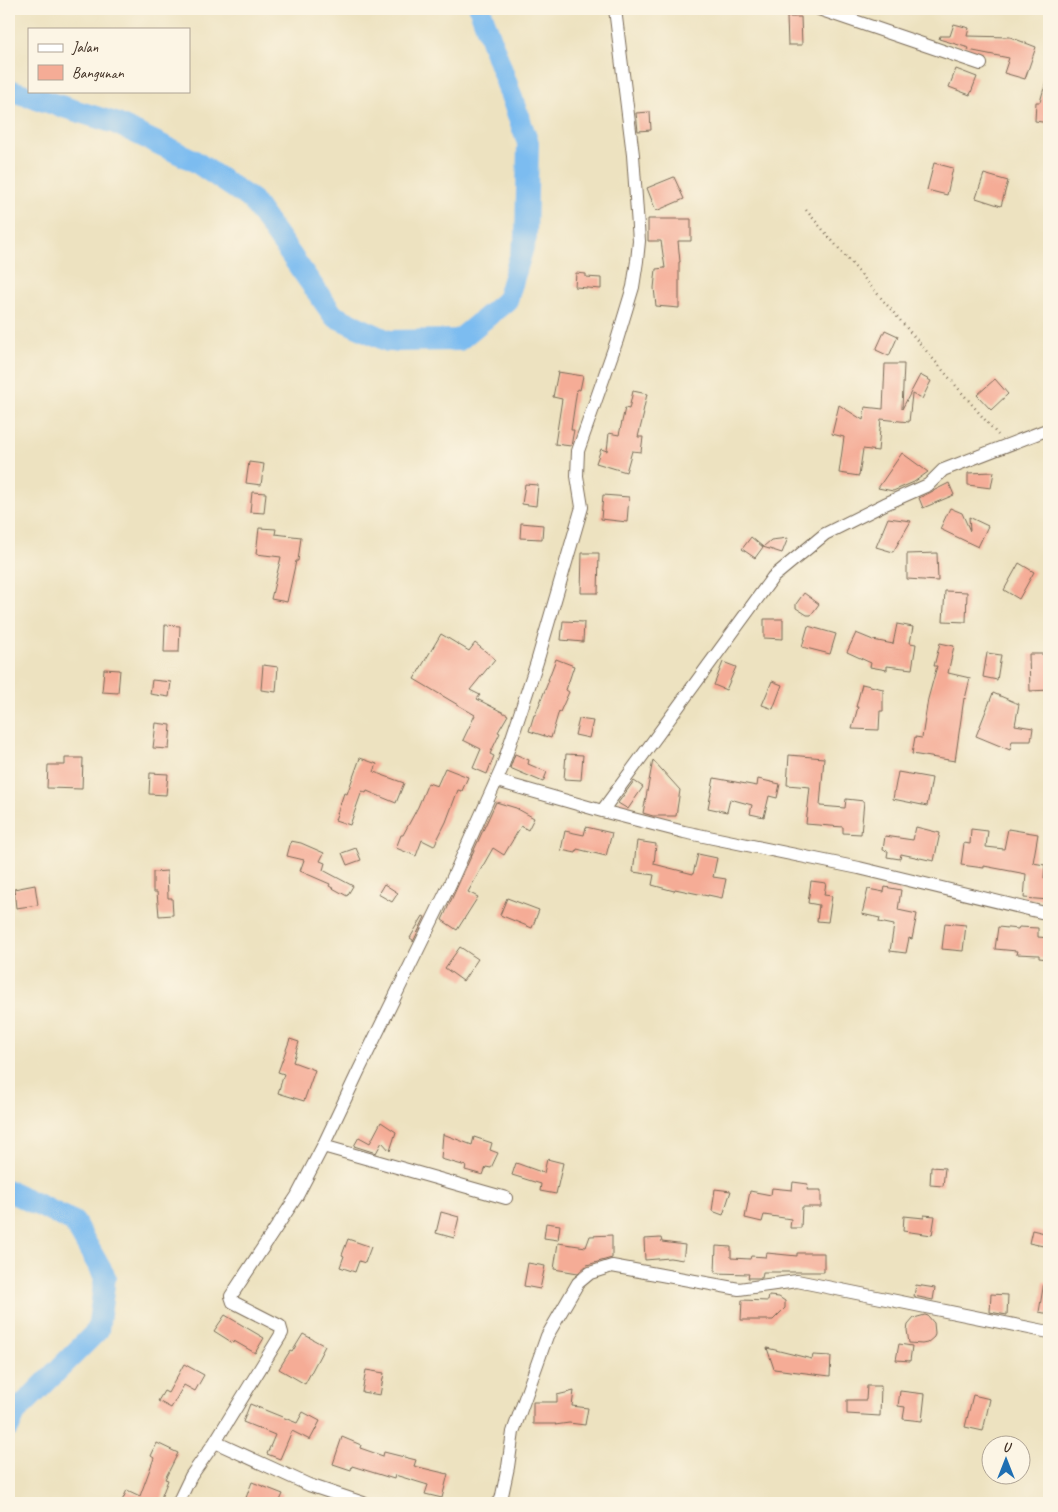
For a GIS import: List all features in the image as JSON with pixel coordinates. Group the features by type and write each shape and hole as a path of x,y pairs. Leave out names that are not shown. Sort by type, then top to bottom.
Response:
{"street":[{"path":"178,1503 191,1476 215,1442 282,1332 280,1326 233,1302 231,1296 297,1196 450,884 497,781 537,662 582,507 577,476 578,450 617,340 633,287 637,261 639,242 632,155 615,9"},
{"path":"819,9 981,64"},
{"path":"602,812 773,577 825,534 928,485 943,470 1049,430"},
{"path":"497,781 602,812 694,834 859,868 1049,914"},
{"path":"323,1146 506,1198"},
{"path":"498,1503 501,1500 508,1467 513,1432 546,1336 578,1283 590,1273 612,1266 739,1289 797,1281 1049,1332"},
{"path":"215,1442 309,1485 363,1503"}],"path":[{"path":"806,210 1006,445"}],"building":[{"path":"787,17 801,17 802,45 788,45"},
{"path":"954,24 969,28 967,36 1010,37 1036,47 1025,79 1004,73 1009,58 968,50 969,48 939,39 940,36 950,36"},
{"path":"956,69 977,77 970,95 949,87"},
{"path":"1046,81 1049,81 1049,123 1035,121 1036,102 1040,102"},
{"path":"650,112 651,130 638,131 636,113"},
{"path":"934,163 953,168 947,195 927,190"},
{"path":"984,174 1008,181 1001,206 976,198"},
{"path":"674,177 684,199 656,211 647,188"},
{"path":"648,219 691,219 691,241 678,241 680,262 679,308 656,306 654,288 656,269 665,268 661,241 648,241"},
{"path":"576,273 586,274 586,277 601,278 601,289 575,287"},
{"path":"885,330 898,336 889,356 876,350"},
{"path":"885,364 904,364 902,409 920,375 931,381 922,399 912,394 909,422 881,419 878,451 863,449 859,476 839,473 844,437 832,434 839,405 863,420 865,407 883,409"},
{"path":"558,372 583,376 580,390 577,389 571,430 574,430 571,446 555,444 562,399 553,397"},
{"path":"995,379 1008,394 991,410 977,395"},
{"path":"633,391 647,394 638,437 643,437 641,452 632,451 626,472 596,463 601,449 607,451 609,433 619,435 625,408 629,409"},
{"path":"902,453 928,472 914,482 893,491 878,488"},
{"path":"249,462 264,464 261,485 246,483"},
{"path":"994,472 991,488 968,485 968,473"},
{"path":"949,483 954,495 923,508 919,498"},
{"path":"525,484 538,485 536,506 522,504"},
{"path":"252,492 266,493 264,513 250,512"},
{"path":"603,495 629,497 627,522 601,519"},
{"path":"950,508 962,513 970,531 969,517 988,526 978,547 940,529"},
{"path":"888,518 911,521 893,552 876,547"},
{"path":"521,523 543,525 542,539 520,538"},
{"path":"259,528 276,529 275,534 301,537 298,561 296,561 287,602 271,599 281,557 256,554"},
{"path":"751,537 763,547 755,558 742,549"},
{"path":"788,538 782,553 763,547 771,540"},
{"path":"582,553 599,553 598,593 581,593"},
{"path":"937,553 938,581 907,579 907,554"},
{"path":"1019,563 1034,572 1019,599 1004,590"},
{"path":"945,591 967,592 966,622 943,621"},
{"path":"804,593 819,604 811,615 807,615 796,608 796,604"},
{"path":"764,619 783,619 783,639 764,638"},
{"path":"563,621 584,622 583,642 561,640"},
{"path":"897,624 913,627 910,643 916,644 912,669 887,666 887,670 870,667 871,663 847,652 856,633 873,640 893,644"},
{"path":"165,625 180,626 179,652 164,652"},
{"path":"808,626 836,634 830,654 802,647"},
{"path":"441,634 469,651 475,643 495,659 470,690 480,695 477,699 508,715 498,732 500,733 490,754 494,756 487,774 473,768 481,749 463,740 475,715 414,679"},
{"path":"940,643 954,646 948,673 970,678 964,698 955,761 912,754 915,737 922,738 928,699 937,666 934,666"},
{"path":"987,653 1001,655 997,680 983,677"},
{"path":"1029,654 1049,654 1049,690 1030,691"},
{"path":"556,659 574,666 566,690 569,692 559,711 551,738 529,731"},
{"path":"723,662 736,667 726,690 714,685"},
{"path":"263,665 278,667 276,692 261,690"},
{"path":"104,669 120,670 118,693 102,692"},
{"path":"152,680 171,682 169,697 150,694"},
{"path":"772,681 782,685 773,709 762,705"},
{"path":"862,684 883,689 883,711 880,711 879,730 852,729"},
{"path":"993,693 1019,704 1015,725 1033,728 1031,741 1012,741 1010,750 976,736"},
{"path":"579,719 593,721 589,738 575,735"},
{"path":"156,723 171,725 169,749 153,748"},
{"path":"515,754 529,760 528,764 547,772 543,782 510,768"},
{"path":"566,754 583,755 581,780 564,779"},
{"path":"789,755 824,758 820,806 845,808 846,799 864,801 861,834 843,833 843,827 806,824 810,787 787,785"},
{"path":"65,758 83,758 82,789 47,788 48,765 65,765"},
{"path":"360,758 377,764 374,772 404,783 396,803 367,791 366,793 362,791 350,825 335,820 344,793 347,794"},
{"path":"653,760 680,790 676,816 653,816 643,813"},
{"path":"445,768 468,777 462,791 458,790 446,822 434,846 422,840 416,856 396,848 401,835 403,835 418,807 428,783 437,786"},
{"path":"898,772 932,778 927,806 893,799"},
{"path":"150,773 168,774 166,795 149,794"},
{"path":"714,778 757,786 758,779 780,784 777,798 769,796 764,817 750,814 752,805 730,799 727,812 708,808"},
{"path":"634,781 643,787 628,809 618,803"},
{"path":"496,802 516,808 534,818 528,830 521,826 504,855 493,848 468,892 478,897 457,930 442,920"},
{"path":"586,827 612,833 606,856 577,849 576,853 561,850 565,831 584,835"},
{"path":"916,827 940,833 934,861 901,854 900,859 887,857 888,851 883,850 885,836 913,840"},
{"path":"971,829 988,831 986,847 1004,849 1008,829 1038,834 1033,863 1045,865 1044,878 1049,878 1049,900 1024,898 1026,874 984,866 984,868 961,865 964,843 970,844"},
{"path":"291,841 301,843 324,853 320,861 325,863 323,870 353,886 347,896 329,886 330,884 300,871 304,860 287,856"},
{"path":"637,841 656,844 654,864 693,874 698,854 717,858 713,877 726,879 722,898 675,889 674,891 652,885 654,875 633,872"},
{"path":"356,848 361,860 347,865 342,853"},
{"path":"167,871 168,898 172,898 173,915 159,916 157,892 153,892 153,872"},
{"path":"811,881 826,883 824,895 832,896 828,922 817,921 819,905 808,903"},
{"path":"384,884 398,893 392,902 378,894"},
{"path":"35,885 38,905 16,908 14,889"},
{"path":"885,887 901,890 898,910 917,914 912,939 909,938 906,953 890,951 894,925 879,922 880,918 862,914 868,889 884,892"},
{"path":"507,898 539,910 532,928 500,915"},
{"path":"423,916 425,917 413,942 410,938"},
{"path":"945,923 966,925 963,951 942,949"},
{"path":"998,927 1038,928 1038,937 1049,938 1049,959 1039,958 1039,955 1016,954 1017,951 995,949"},
{"path":"460,947 478,959 463,981 445,968"},
{"path":"290,1039 299,1042 293,1062 315,1070 304,1101 278,1093 284,1074 278,1072"},
{"path":"381,1122 396,1132 390,1151 382,1142 376,1153 354,1146 359,1137 370,1143"},
{"path":"443,1134 472,1145 474,1137 492,1143 490,1150 498,1153 491,1168 486,1167 483,1175 465,1170 466,1166 441,1159"},
{"path":"547,1159 563,1163 556,1194 540,1191 541,1184 512,1175 516,1163 544,1173"},
{"path":"931,1167 945,1168 943,1186 930,1185"},
{"path":"793,1182 808,1184 807,1190 821,1190 821,1207 802,1207 801,1228 790,1228 791,1219 764,1215 762,1222 745,1218 750,1191 771,1195 772,1188 792,1190"},
{"path":"715,1189 731,1191 723,1215 712,1211"},
{"path":"441,1212 459,1217 454,1238 436,1233"},
{"path":"924,1215 935,1216 932,1235 903,1231 904,1216 924,1218"},
{"path":"546,1223 560,1225 558,1240 544,1238"},
{"path":"1032,1230 1049,1234 1048,1247 1029,1243"},
{"path":"612,1235 612,1258 587,1265 578,1273 554,1269 558,1243 586,1247 590,1236"},
{"path":"661,1238 662,1242 685,1245 683,1260 670,1258 645,1260 644,1239"},
{"path":"348,1239 371,1247 365,1263 359,1261 355,1272 340,1267"},
{"path":"716,1246 731,1247 731,1258 750,1259 751,1256 766,1257 767,1253 797,1256 797,1253 824,1253 824,1272 763,1272 762,1278 748,1278 749,1274 715,1273"},
{"path":"528,1263 545,1266 540,1289 524,1286"},
{"path":"1044,1282 1049,1282 1049,1314 1039,1312"},
{"path":"916,1285 935,1288 933,1300 914,1296"},
{"path":"991,1294 1008,1295 1007,1315 990,1312"},
{"path":"769,1296 779,1297 785,1301 785,1308 773,1320 741,1320 742,1300 768,1301"},
{"path":"225,1315 264,1338 255,1353 234,1341 233,1343 214,1331"},
{"path":"925,1315 934,1323 934,1337 927,1343 909,1343 908,1325 914,1318"},
{"path":"303,1334 325,1346 305,1384 279,1369"},
{"path":"899,1344 912,1346 910,1361 896,1360"},
{"path":"767,1348 812,1359 813,1355 831,1356 830,1376 774,1369"},
{"path":"184,1364 204,1375 195,1391 184,1385 171,1408 158,1401 164,1391 168,1393"},
{"path":"366,1370 384,1373 380,1395 362,1392"},
{"path":"867,1386 881,1386 880,1416 847,1414 847,1400 866,1400"},
{"path":"574,1391 572,1406 588,1408 585,1425 569,1423 555,1425 533,1424 533,1402 557,1402 557,1395"},
{"path":"900,1391 925,1394 922,1421 903,1419 905,1407 898,1406"},
{"path":"973,1395 990,1399 983,1431 965,1427"},
{"path":"250,1404 297,1423 303,1412 320,1421 310,1440 292,1431 280,1459 267,1454 275,1435 243,1422"},
{"path":"342,1437 361,1445 360,1448 383,1456 384,1452 416,1460 414,1466 448,1474 442,1498 425,1494 428,1485 395,1475 394,1479 352,1466 351,1470 333,1464"},
{"path":"157,1443 178,1453 165,1479 168,1480 159,1503 121,1503 127,1490 140,1496 154,1458 151,1456"},
{"path":"252,1482 283,1494 279,1503 244,1503"}],"waterway":[{"path":"9,90 115,123 193,160 252,200 334,316 388,341 459,340 507,300 526,237 528,143 480,9"},
{"path":"9,1191 74,1222 105,1277 98,1330 15,1413 9,1427"}]}
